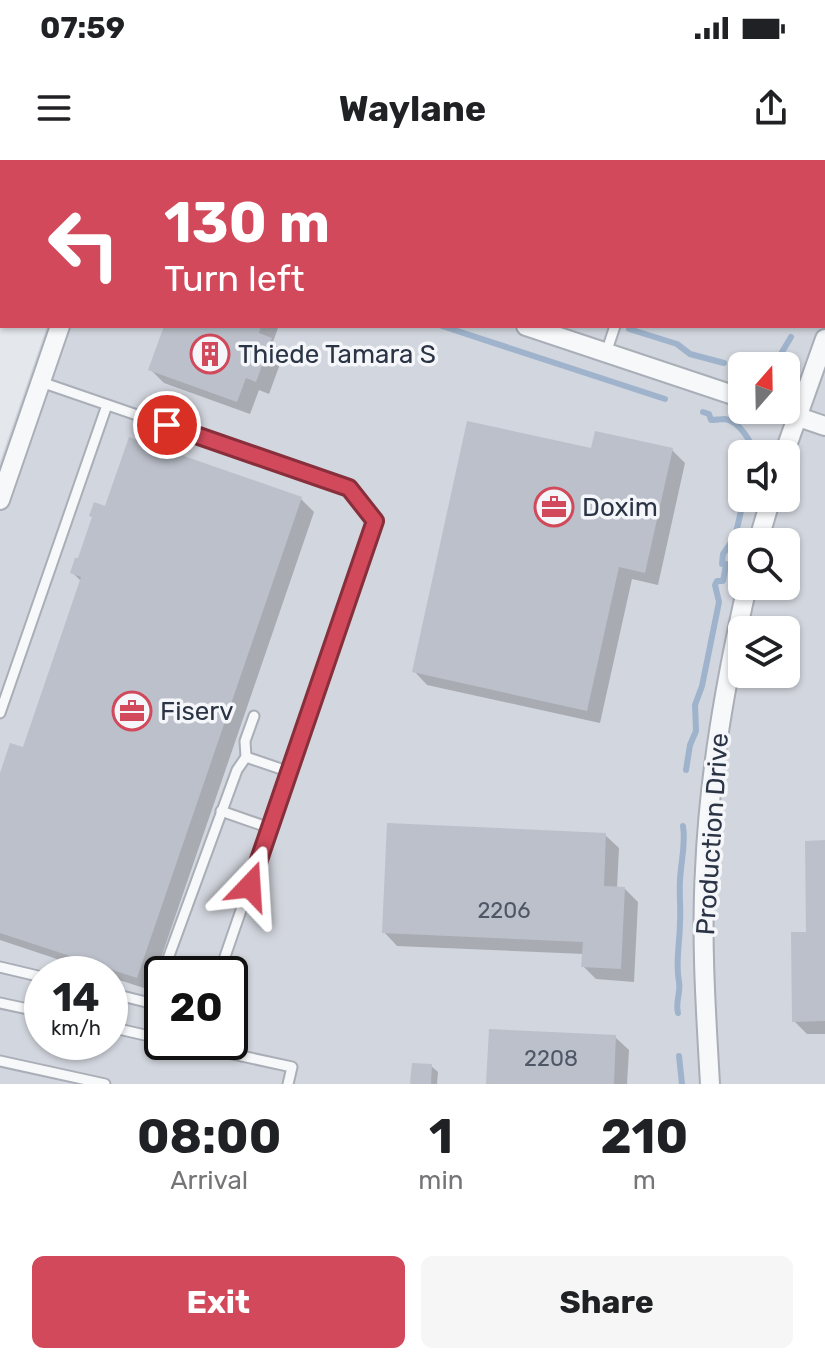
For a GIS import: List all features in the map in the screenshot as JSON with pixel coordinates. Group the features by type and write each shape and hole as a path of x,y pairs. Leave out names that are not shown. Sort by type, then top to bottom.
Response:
{"street":[{"path":"0,500 59,328"},
{"path":"532,328 728,393"},
{"path":"800,405 825,339"},
{"path":"800,417 825,426"},
{"name":"Production Drive","path":"710,1084 703,933 705,868 712,776 744,600"}],"lane":[{"path":"606,353 614,328"},
{"path":"41,382 349,488 375,521 225,956"},
{"path":"0,713 107,405"},
{"path":"169,956 221,811 237,770 246,757 245,741 254,716"},
{"path":"246,757 290,772"},
{"path":"221,811 270,828"},
{"path":"0,967 24,973"},
{"path":"0,1003 24,1008"},
{"path":"248,1057 292,1067 288,1084"},
{"path":"0,1061 105,1084"}],"shaded area":[{"path":"46,328 825,328 825,1084 0,1084 0,461"}],"building":[{"name":"Thiede Tamara S","path":"163,328 260,328 259,333 272,338 256,382 246,378 237,402 148,370"},
{"name":"Doxim","path":"467,421 591,448 595,431 673,448 645,573 619,567 587,711 412,672"},
{"name":"Fiserv","path":"129,437 302,497 137,978 128,975 128,956 70,956 0,933 0,773 10,743 23,747 81,577 70,573 92,517 89,516 94,502 105,506"},
{"path":"387,823 606,833 604,886 625,887 621,969 581,967 583,942 382,933"},
{"path":"825,840 825,1021 792,1022 791,932 806,932 805,841"},
{"path":"489,1029 616,1035 614,1084 486,1084"},
{"path":"412,1063 432,1064 431,1084 410,1084"}],"waterway":[{"path":"448,328 665,399"},
{"path":"629,329 677,344 690,354 724,363"},
{"path":"782,352 791,337"},
{"path":"703,412 709,414 711,420 725,419 735,424 749,440"},
{"path":"686,770 696,731 695,705 702,686 719,602 715,585 717,581 723,581 726,564 722,564 723,554 735,537 741,512"},
{"path":"678,1013 683,826"},
{"path":"679,1056 682,1084"}],"place":[{"name":"Thiede Tamara S","path":"210,354"},
{"name":"Doxim","path":"554,507"},
{"name":"Fiserv","path":"132,711"}],"route":[{"path":"167,425 349,488 375,521 250,886"}]}
